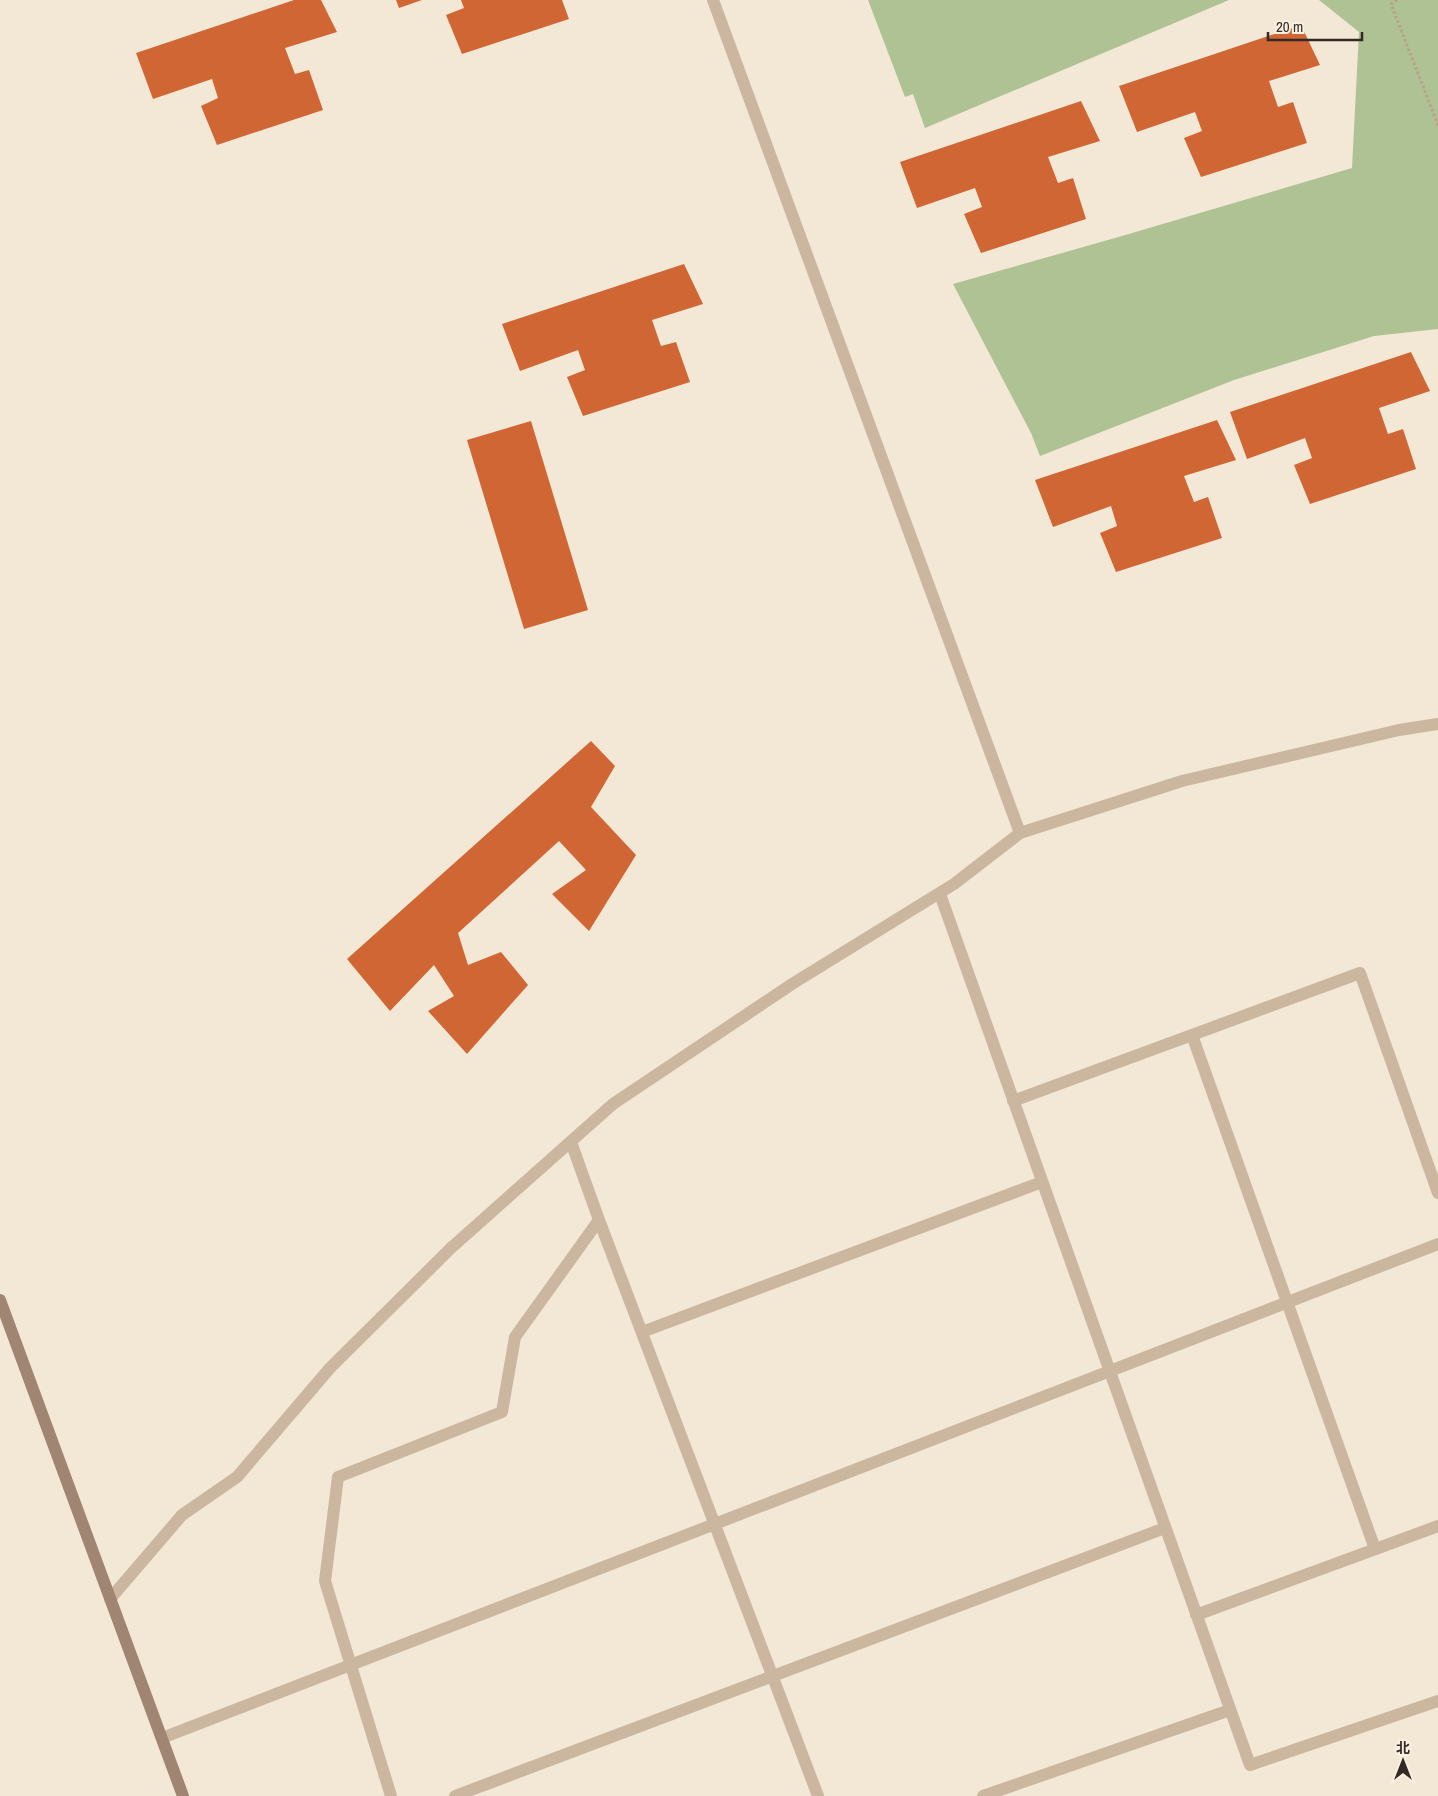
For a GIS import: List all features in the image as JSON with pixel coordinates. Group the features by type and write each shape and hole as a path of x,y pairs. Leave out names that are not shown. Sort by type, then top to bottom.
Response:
{"street":[{"path":"713,0 1020,833"},
{"path":"110,1599 182,1515 237,1478 330,1368 397,1301 451,1248 613,1104 792,984 940,894 1020,833 1182,781 1399,730 1438,724"},
{"path":"940,894 1250,1766 1438,1701"},
{"path":"1013,1101 1360,973 1438,1193"},
{"path":"1192,1035 1375,1549"},
{"path":"571,1142 818,1796"},
{"path":"642,1332 1042,1182"},
{"path":"391,1796 324,1581 338,1477 502,1412 515,1337 599,1220"},
{"path":"162,1738 1438,1244"},
{"path":"0,1300 183,1796"},
{"path":"1196,1615 1438,1526"},
{"path":"455,1796 1165,1528"},
{"path":"983,1796 1230,1710"}],"path":[{"path":"1397,0 1391,2 1438,125"}],"green space":[{"path":"868,0 1229,0 925,128 913,94 905,97"},
{"path":"1319,0 1438,0 1438,329 1374,336 1234,380 1040,456 1031,433 953,284 1352,168 1359,32"}],"building":[{"path":"294,0 321,0 337,32 285,48 295,74 309,70 323,110 217,145 201,106 218,98 212,79 153,99 136,53"},
{"path":"396,0 422,0 399,8"},
{"path":"461,0 562,0 569,19 462,54 446,15 464,8"},
{"path":"1301,25 1320,65 1269,81 1278,107 1293,102 1307,143 1201,177 1184,138 1202,131 1195,112 1137,132 1119,86"},
{"path":"1081,101 1100,141 1048,157 1058,183 1073,178 1086,219 981,253 964,214 982,207 975,188 917,208 900,162"},
{"path":"684,264 703,304 652,320 661,346 676,342 690,382 583,416 567,377 585,370 578,350 520,371 502,324"},
{"path":"1411,352 1430,391 1379,408 1388,434 1403,429 1416,469 1310,504 1294,465 1312,458 1305,438 1247,459 1230,412"},
{"path":"1217,420 1236,460 1184,476 1194,502 1208,497 1222,538 1116,572 1100,533 1117,526 1111,506 1053,527 1035,480"},
{"path":"531,421 588,610 524,629 467,440"},
{"path":"591,741 615,766 591,807 636,855 589,931 552,894 586,870 559,841 458,933 468,965 501,952 528,985 467,1054 428,1011 454,996 434,965 390,1011 347,959"}]}
